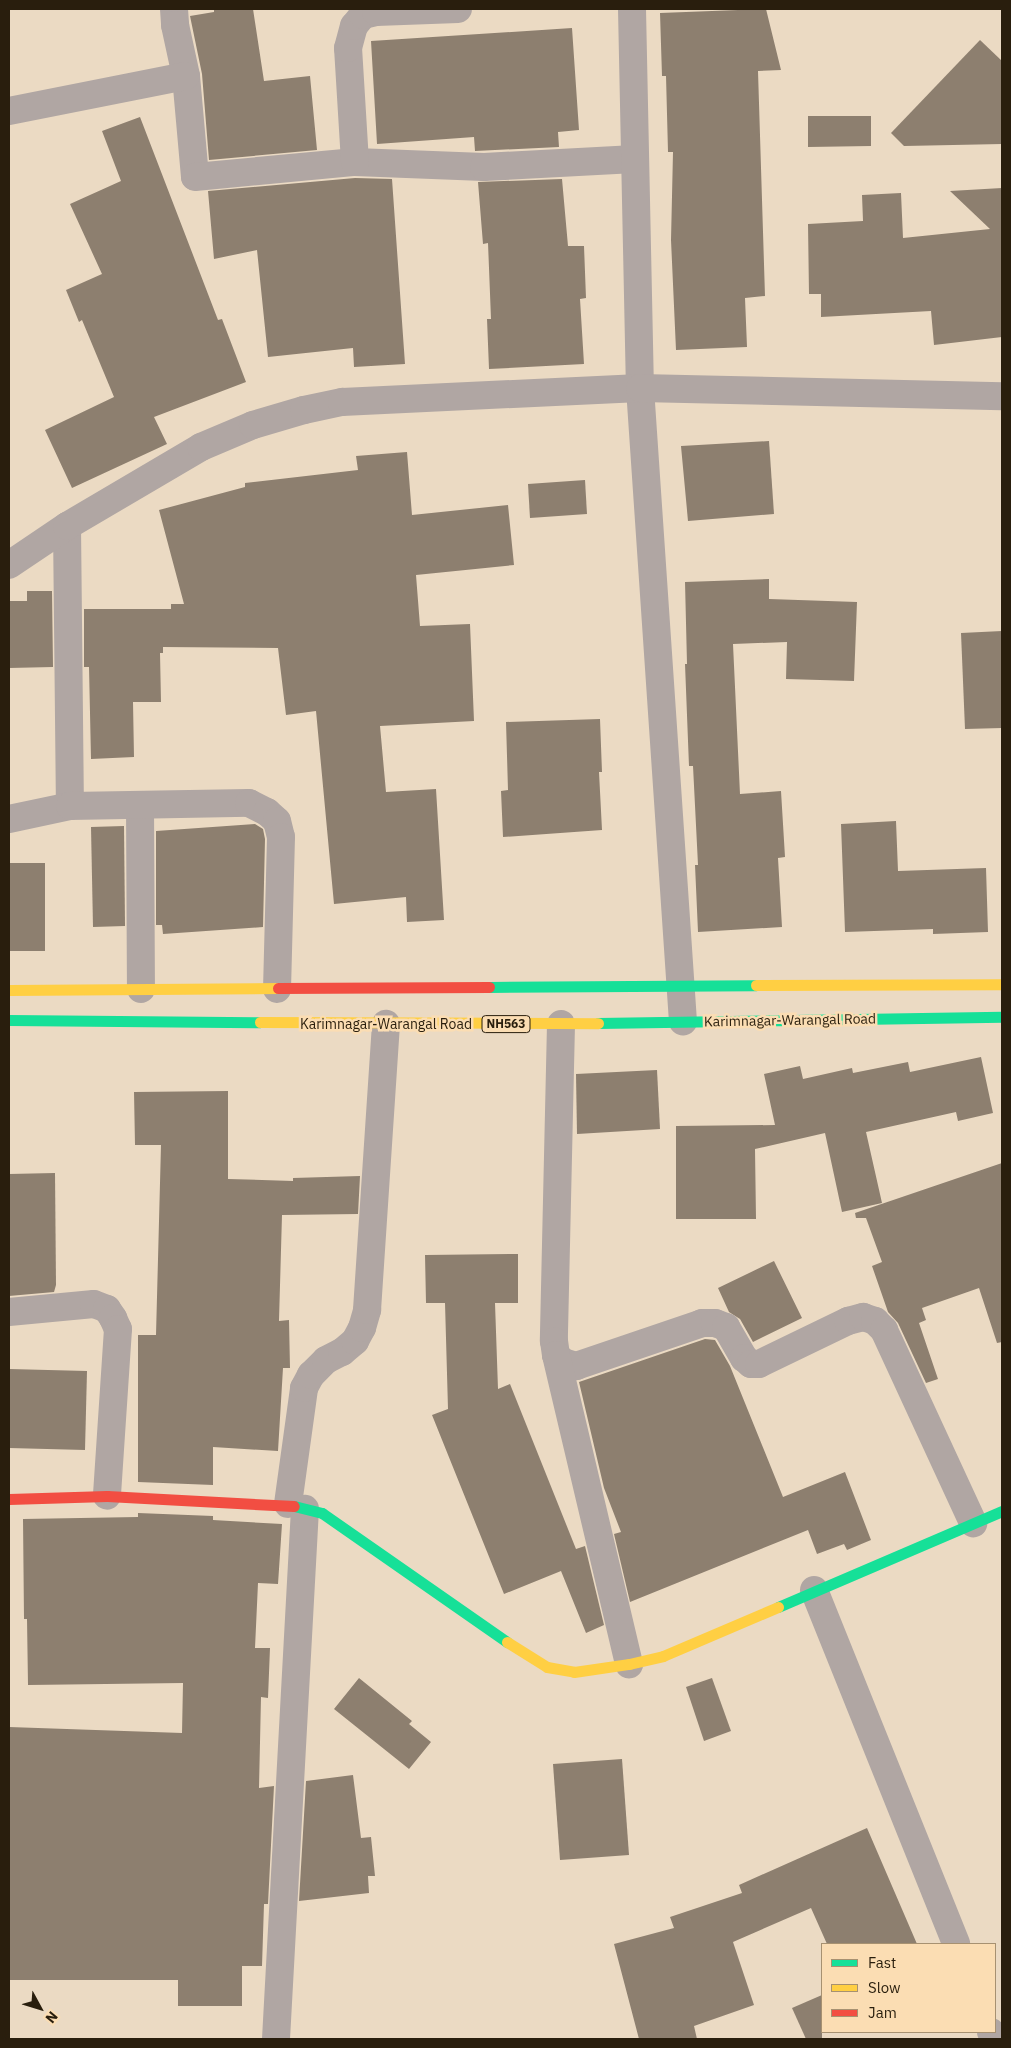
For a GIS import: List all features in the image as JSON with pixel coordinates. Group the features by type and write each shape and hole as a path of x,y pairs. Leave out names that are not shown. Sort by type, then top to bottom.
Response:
{"main road":[{"path":"9,990 1002,984"},
{"name":"Karimnagar-Warangal Road","path":"9,1020 561,1024 1002,1017"},
{"path":"9,1499 107,1496 297,1506 322,1513 344,1526 512,1646 547,1667 574,1672 629,1664 664,1656 814,1590 1002,1511"}],"street":[{"path":"174,9 175,25 186,76 194,177 355,162 484,167 635,159"},
{"path":"355,162 348,48 354,26 363,15 376,12 458,9"},
{"path":"632,9 640,388 683,1022"},
{"path":"9,111 186,76"},
{"path":"12,555 66,526 201,447 253,425 304,410 342,402 640,388 1002,396"},
{"path":"66,526 70,806"},
{"path":"9,819 70,806 249,804 267,812 277,821 281,837 277,989"},
{"path":"140,805 141,989"},
{"path":"276,2039 297,1506 304,1388 312,1374 326,1360 342,1352 354,1341 362,1328 367,1310 386,1024"},
{"path":"561,1024 554,1341 629,1664"},
{"path":"9,1312 94,1304 107,1309 113,1318 118,1329 107,1496"},
{"path":"556,1355 563,1362 576,1366 702,1323 715,1322 726,1327 744,1358 751,1364 759,1364 848,1321 863,1317 875,1322 884,1330 973,1523"},
{"path":"814,1590 956,1943"}],"building":[{"path":"214,9 253,9 264,81 310,76 317,150 209,160 202,74 190,16 214,12"},
{"path":"766,9 781,70 758,71 765,296 745,298 747,347 676,350 671,240 673,152 668,152 666,76 662,76 660,13"},
{"path":"572,28 579,130 558,132 559,147 475,151 474,137 377,144 371,41"},
{"path":"980,40 1002,61 1002,144 904,146 891,133"},
{"path":"808,116 871,116 871,146 808,147"},
{"path":"140,117 218,320 222,319 246,382 154,417 167,444 72,488 45,430 114,397 82,320 79,322 66,290 102,274 70,204 121,181 102,131"},
{"path":"355,178 392,179 405,364 354,367 353,348 268,357 257,250 214,259 208,191"},
{"path":"562,179 568,246 584,246 586,298 580,299 584,364 489,369 487,319 491,319 488,243 483,244 478,182"},
{"path":"1002,188 1002,337 934,345 931,311 821,317 821,294 809,294 808,224 863,221 862,195 901,193 903,238 990,229 950,191"},
{"path":"769,441 774,514 688,521 681,446"},
{"path":"407,452 412,515 508,505 514,565 416,575 420,626 470,624 474,721 380,726 386,792 436,789 444,920 407,922 406,897 334,904 316,711 286,715 278,648 163,647 163,653 160,653 161,702 133,702 134,757 91,759 89,667 84,667 84,609 171,609 171,604 184,604 159,510 245,487 245,483 358,470 356,456"},
{"path":"585,480 587,514 530,518 528,484"},
{"path":"769,579 769,599 857,602 854,681 786,679 787,642 733,644 740,794 781,791 785,857 778,858 782,927 698,932 695,865 698,865 693,766 689,766 685,664 687,664 685,582"},
{"path":"27,591 52,591 53,667 9,668 9,601 27,601"},
{"path":"1002,631 1002,728 965,729 961,633"},
{"path":"600,719 602,772 599,772 602,830 503,837 501,791 508,790 506,722"},
{"path":"896,821 898,871 986,868 988,932 933,934 933,929 845,932 841,824"},
{"path":"255,824 263,829 265,839 263,927 163,934 162,925 156,925 156,831"},
{"path":"124,826 125,926 93,927 91,827"},
{"path":"9,863 45,863 45,951 9,951"},
{"path":"981,1057 993,1113 958,1121 956,1112 866,1132 882,1203 842,1212 825,1133 755,1149 756,1219 676,1219 676,1126 775,1125 764,1074 800,1066 803,1079 852,1068 853,1073 908,1062 910,1072"},
{"path":"657,1070 660,1129 577,1134 576,1074"},
{"path":"228,1091 228,1179 293,1181 293,1178 360,1176 358,1214 282,1215 279,1321 289,1320 290,1368 283,1368 278,1451 213,1447 213,1485 138,1482 138,1335 156,1335 161,1145 135,1145 134,1092"},
{"path":"1002,1163 1002,1342 997,1343 979,1288 922,1308 926,1320 919,1323 938,1379 926,1383 898,1323 888,1312 872,1266 882,1262 866,1218 856,1218 855,1213"},
{"path":"55,1173 56,1285 54,1292 9,1296 9,1174"},
{"path":"518,1254 518,1303 495,1303 498,1389 510,1384 576,1549 585,1546 604,1625 586,1633 561,1571 504,1594 432,1415 448,1409 445,1303 426,1303 425,1255"},
{"path":"774,1261 802,1318 753,1342 740,1319 729,1312 718,1288"},
{"path":"705,1339 715,1340 730,1366 783,1497 845,1472 871,1540 847,1550 844,1544 817,1554 808,1530 630,1602 614,1534 621,1532 604,1488 579,1382"},
{"path":"9,1369 87,1371 85,1450 9,1448"},
{"path":"138,1513 213,1516 213,1520 282,1524 278,1584 258,1583 255,1648 270,1648 268,1698 261,1697 259,1788 274,1786 268,1904 264,1904 262,1966 242,1966 242,2006 178,2006 178,1980 9,1980 9,1727 182,1733 183,1683 28,1685 27,1619 24,1619 23,1519 138,1517"},
{"path":"359,1678 412,1721 409,1724 431,1742 409,1769 334,1709"},
{"path":"712,1678 731,1731 704,1741 686,1687"},
{"path":"622,1759 629,1855 560,1860 553,1764"},
{"path":"353,1775 361,1838 371,1837 375,1876 368,1876 369,1893 299,1901 306,1781"},
{"path":"867,1828 917,1943 827,1943 811,1908 733,1942 754,2005 694,2026 697,2039 639,2039 614,1944 674,1928 670,1917 742,1893 739,1885"},
{"path":"821,1995 822,2039 806,2039 792,2008"}],"traffic: fast":[{"path":"489,987 756,985"},
{"path":"598,1023 1002,1017"},
{"path":"9,1020 260,1022"},
{"path":"294,1506 322,1513 507,1642"},
{"path":"778,1607 1002,1511"}],"traffic: slow":[{"path":"756,985 1002,984"},
{"path":"9,990 278,988"},
{"path":"260,1022 598,1023"},
{"path":"507,1642 547,1667 574,1672 629,1664 663,1656 778,1607"}],"traffic: jam":[{"path":"278,988 489,987"},
{"path":"9,1499 107,1496 294,1506"}]}
